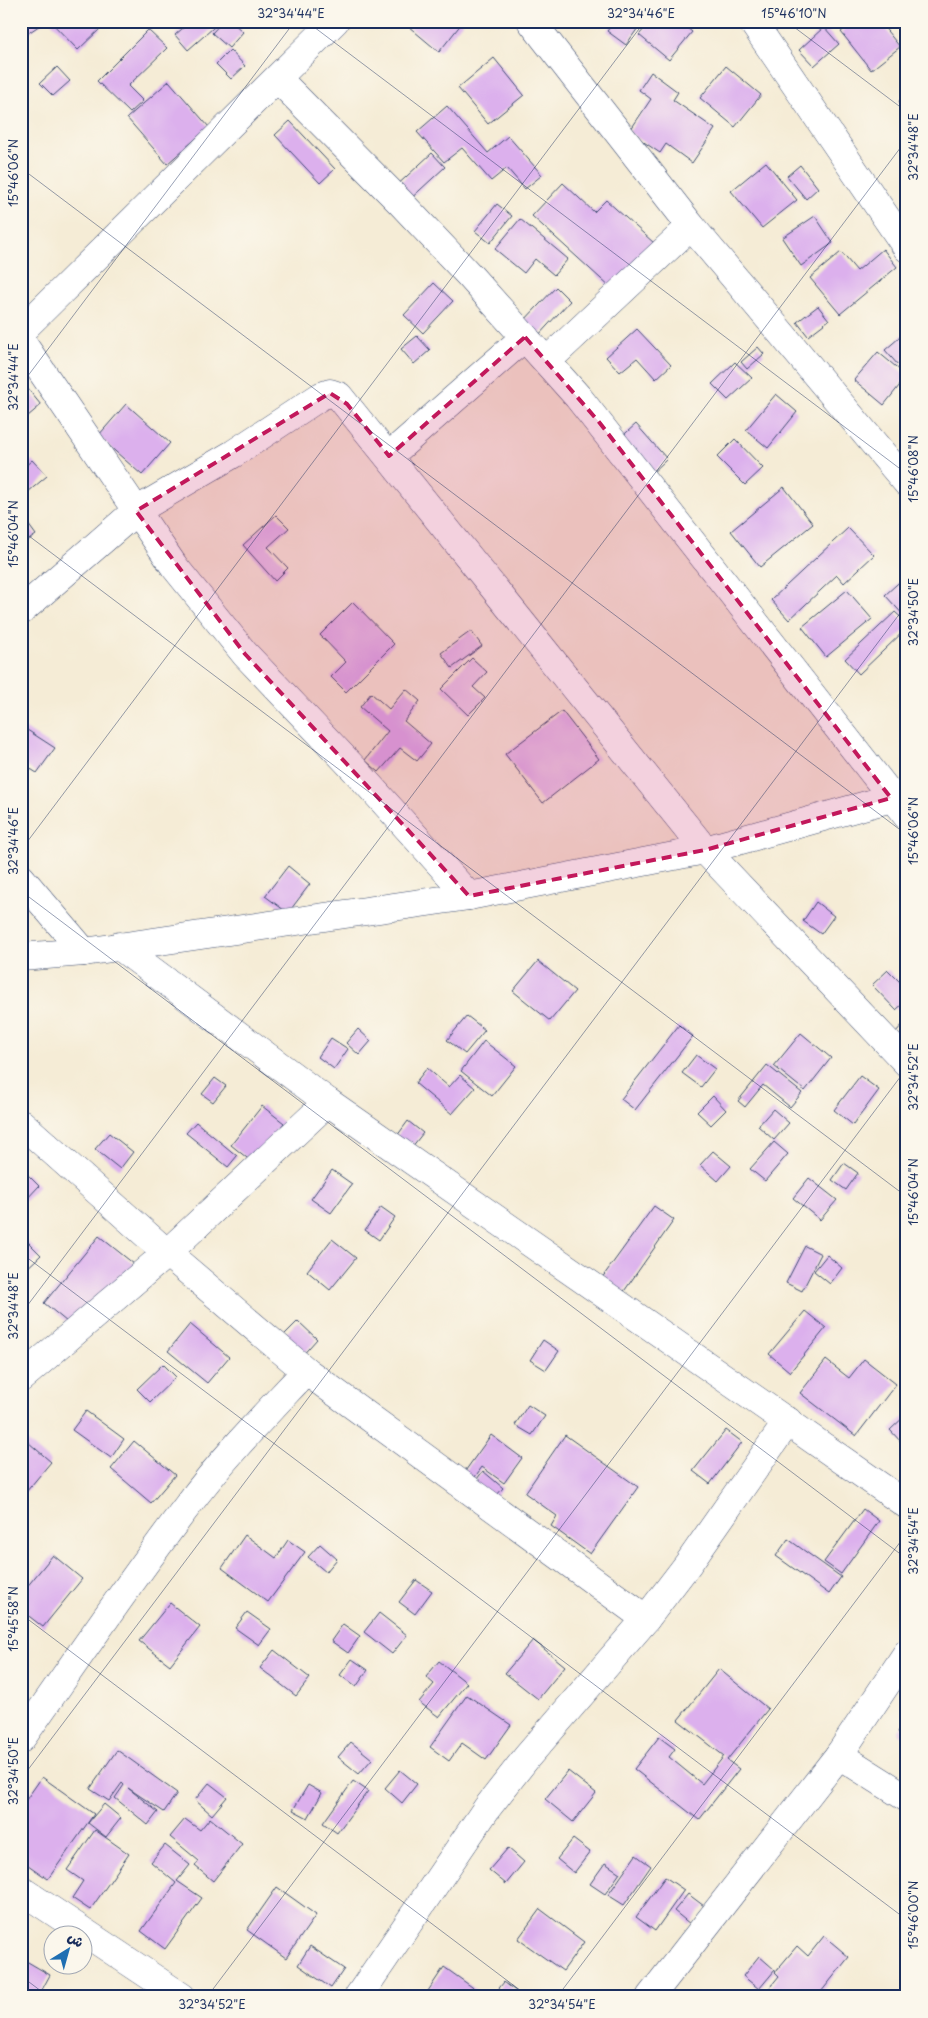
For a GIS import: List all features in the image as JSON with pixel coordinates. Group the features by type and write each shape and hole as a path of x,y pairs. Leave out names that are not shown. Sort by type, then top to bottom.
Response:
{"street":[{"path":"21,331 335,21"},
{"path":"531,21 691,226 907,483"},
{"path":"752,21 907,248"},
{"path":"21,957 84,952 469,896 705,850 901,802 599,422 546,361 400,202 278,79"},
{"path":"546,361 691,226"},
{"path":"389,456 524,337"},
{"path":"21,341 174,566 245,654 357,772 469,896"},
{"path":"21,611 136,510 233,454 321,396 330,393 339,396 705,850 907,1063"},
{"path":"21,878 84,952"},
{"path":"119,946 328,1102 907,1505"},
{"path":"21,1378 167,1253 328,1102"},
{"path":"21,1123 167,1253 306,1372 646,1619"},
{"path":"21,1739 127,1587 188,1504 241,1440 306,1372"},
{"path":"358,1997 487,1808 527,1757 646,1619 688,1564 788,1421"},
{"path":"662,1992 839,1755 907,1653"},
{"path":"839,1755 907,1798"},
{"path":"21,1890 182,1997"}],"highlighted area":[{"path":"525,337 599,422 891,798 705,850 469,896 245,654 136,511 330,393 347,404 389,456"}],"building":[{"path":"21,21 46,21 21,38"},
{"path":"50,21 94,21 101,28 78,50"},
{"path":"191,21 221,21 188,50 175,35"},
{"path":"223,21 231,21 243,32 229,48 212,33"},
{"path":"402,21 460,21 462,23 439,52"},
{"path":"615,21 635,21 640,25 626,45 607,31"},
{"path":"651,21 679,21 692,32 669,60 639,35"},
{"path":"854,21 879,21 900,47 871,70 841,32"},
{"path":"824,27 839,44 814,66 799,50"},
{"path":"148,30 167,48 128,86 143,101 130,113 97,81"},
{"path":"230,50 245,66 231,79 216,64"},
{"path":"494,58 524,95 488,124 458,88"},
{"path":"726,66 761,95 735,127 700,98"},
{"path":"57,67 70,81 53,96 40,83"},
{"path":"651,72 678,92 673,100 715,129 692,163 666,144 660,153 629,132 651,99 639,90"},
{"path":"169,81 209,127 167,164 127,118"},
{"path":"907,95 907,111 899,101"},
{"path":"447,106 488,153 508,136 542,175 525,189 507,168 491,181 462,148 444,162 417,132"},
{"path":"290,121 335,169 320,183 275,135"},
{"path":"432,153 445,167 407,202 394,188"},
{"path":"766,162 797,200 762,228 731,191"},
{"path":"800,165 818,188 806,199 787,176"},
{"path":"563,183 594,212 606,200 654,243 612,289 532,216"},
{"path":"497,204 512,216 490,243 475,231"},
{"path":"815,216 833,243 801,266 782,238"},
{"path":"520,219 568,259 554,275 535,259 524,273 495,249"},
{"path":"883,249 897,267 840,314 810,278 841,252 857,271"},
{"path":"434,283 453,301 423,333 404,315"},
{"path":"556,287 570,301 536,338 521,324"},
{"path":"818,306 829,320 808,336 797,322"},
{"path":"637,329 671,365 656,379 637,358 620,372 606,357"},
{"path":"907,331 907,357 898,365 885,350"},
{"path":"417,336 430,350 414,364 401,349"},
{"path":"758,347 764,354 747,369 741,362"},
{"path":"878,352 907,376 884,405 854,380"},
{"path":"735,362 752,378 728,400 712,384"},
{"path":"27,388 41,405 21,422 21,392"},
{"path":"776,394 797,412 768,448 746,430"},
{"path":"126,404 170,443 142,475 98,436"},
{"path":"636,424 667,459 650,475 618,440"},
{"path":"735,439 763,468 745,485 717,457"},
{"path":"32,460 47,476 28,492 21,485 21,470"},
{"path":"784,487 813,524 760,567 731,531"},
{"path":"276,515 289,528 268,547 288,568 275,581 243,545"},
{"path":"28,524 36,535 21,545 21,528"},
{"path":"848,528 874,555 844,583 837,575 789,620 771,600"},
{"path":"907,575 907,619 885,595"},
{"path":"847,590 872,619 826,657 802,627"},
{"path":"353,602 394,644 346,692 331,677 346,662 320,635"},
{"path":"895,612 907,623 907,628 859,674 845,659"},
{"path":"471,631 482,646 452,668 441,653"},
{"path":"472,658 487,672 473,687 485,698 468,715 441,689"},
{"path":"406,689 420,701 404,721 431,744 417,761 400,748 379,772 365,760 388,731 360,707 371,693 389,709"},
{"path":"562,711 599,759 543,803 505,754"},
{"path":"21,726 55,748 37,773 21,763"},
{"path":"288,866 310,884 288,913 265,896"},
{"path":"816,902 834,916 821,934 803,921"},
{"path":"538,961 575,991 550,1021 513,991"},
{"path":"888,970 907,989 907,1000 896,1010 872,985"},
{"path":"467,1016 485,1030 465,1054 447,1040"},
{"path":"907,1020 907,1050 892,1036"},
{"path":"679,1025 693,1036 635,1110 621,1099"},
{"path":"358,1029 371,1041 359,1055 346,1043"},
{"path":"801,1033 831,1058 805,1091 774,1066"},
{"path":"331,1038 348,1049 334,1069 318,1057"},
{"path":"484,1041 516,1066 492,1096 461,1071"},
{"path":"696,1055 715,1069 701,1087 682,1073"},
{"path":"767,1065 802,1093 790,1107 763,1085 745,1107 738,1101"},
{"path":"427,1068 449,1087 460,1075 475,1088 452,1114 415,1083"},
{"path":"860,1076 879,1090 853,1125 834,1110"},
{"path":"215,1078 226,1086 213,1102 202,1094"},
{"path":"713,1096 726,1110 711,1125 697,1112"},
{"path":"262,1106 284,1123 252,1162 231,1145"},
{"path":"773,1109 789,1123 774,1140 758,1126"},
{"path":"408,1121 423,1133 408,1152 394,1140"},
{"path":"196,1122 237,1156 228,1167 186,1133"},
{"path":"109,1133 133,1152 120,1169 95,1149"},
{"path":"774,1142 788,1154 765,1181 750,1169"},
{"path":"713,1151 731,1166 718,1181 700,1165"},
{"path":"844,1163 858,1173 846,1190 832,1180"},
{"path":"332,1170 352,1184 331,1213 311,1199"},
{"path":"26,1173 39,1186 25,1201 21,1197 21,1178"},
{"path":"809,1178 837,1200 820,1220 793,1198"},
{"path":"654,1206 674,1220 620,1297 599,1282"},
{"path":"381,1207 395,1217 379,1240 365,1230"},
{"path":"99,1236 139,1268 84,1336 44,1303"},
{"path":"332,1239 356,1258 330,1290 307,1271"},
{"path":"26,1240 41,1255 21,1274 21,1245"},
{"path":"805,1246 821,1254 802,1291 786,1283"},
{"path":"827,1255 842,1268 830,1284 814,1271"},
{"path":"805,1311 826,1328 790,1372 769,1354"},
{"path":"298,1321 317,1339 301,1357 281,1338"},
{"path":"190,1324 229,1357 207,1383 168,1351"},
{"path":"543,1340 559,1351 546,1370 530,1360"},
{"path":"21,1345 29,1352 21,1361"},
{"path":"864,1359 896,1384 856,1436 800,1393 826,1360 849,1378"},
{"path":"163,1364 176,1377 150,1402 137,1389"},
{"path":"528,1405 545,1416 532,1435 515,1425"},
{"path":"86,1411 124,1439 111,1458 72,1430"},
{"path":"907,1414 907,1438 902,1443 890,1430"},
{"path":"726,1430 742,1442 710,1484 693,1471"},
{"path":"491,1435 522,1458 504,1483 482,1467 467,1488 458,1481"},
{"path":"565,1435 638,1487 590,1554 551,1526 557,1516 525,1493"},
{"path":"21,1436 51,1462 26,1492 21,1488"},
{"path":"134,1441 175,1475 151,1503 111,1469"},
{"path":"483,1471 503,1488 490,1503 471,1487"},
{"path":"863,1509 879,1521 841,1574 824,1562"},
{"path":"245,1535 276,1558 288,1540 305,1552 268,1602 222,1568"},
{"path":"788,1539 841,1577 829,1594 776,1556"},
{"path":"320,1544 337,1559 326,1572 308,1557"},
{"path":"53,1555 82,1579 43,1627 21,1610 21,1594"},
{"path":"416,1580 432,1591 415,1614 399,1602"},
{"path":"170,1603 200,1627 170,1665 139,1641"},
{"path":"247,1612 271,1629 259,1645 235,1628"},
{"path":"379,1613 407,1635 392,1654 364,1632"},
{"path":"343,1624 360,1636 348,1653 331,1641"},
{"path":"533,1640 565,1666 538,1699 505,1673"},
{"path":"274,1650 310,1678 296,1696 260,1668"},
{"path":"352,1659 368,1670 356,1687 340,1675"},
{"path":"439,1661 467,1683 439,1717 419,1702 434,1684 426,1677"},
{"path":"21,1669 26,1673 21,1679"},
{"path":"719,1669 768,1709 727,1760 739,1769 699,1820 634,1769 659,1737 675,1749 669,1757 702,1784 724,1756 678,1720"},
{"path":"467,1695 511,1725 486,1760 462,1743 449,1761 430,1747"},
{"path":"907,1720 907,1739 898,1732"},
{"path":"351,1742 372,1759 359,1774 338,1757"},
{"path":"117,1750 177,1793 164,1812 128,1788 158,1812 148,1825 115,1798 124,1785 122,1783 109,1801 90,1789"},
{"path":"400,1770 417,1784 402,1803 385,1788"},
{"path":"568,1771 596,1793 573,1822 545,1799"},
{"path":"42,1777 94,1814 48,1879 21,1860 21,1807"},
{"path":"353,1781 368,1791 337,1833 323,1823"},
{"path":"209,1783 227,1797 212,1815 195,1800"},
{"path":"308,1785 322,1793 308,1818 293,1810"},
{"path":"104,1804 121,1818 106,1837 88,1823"},
{"path":"210,1818 242,1844 213,1881 195,1866 199,1861 170,1837 185,1819 200,1830"},
{"path":"95,1830 129,1854 90,1910 72,1898 83,1881 67,1870"},
{"path":"573,1839 590,1852 574,1873 557,1859"},
{"path":"165,1845 190,1865 177,1881 202,1898 165,1949 141,1931 176,1883 151,1862"},
{"path":"508,1848 524,1862 506,1884 489,1870"},
{"path":"636,1855 651,1866 624,1905 608,1895"},
{"path":"605,1863 620,1873 605,1894 590,1884"},
{"path":"665,1877 684,1890 655,1931 636,1917"},
{"path":"277,1887 316,1915 286,1958 247,1930"},
{"path":"688,1894 704,1906 690,1924 674,1911"},
{"path":"540,1909 584,1942 563,1971 518,1939"},
{"path":"824,1936 849,1957 817,1997 762,1997 779,1976 775,1972 797,1946 808,1956"},
{"path":"310,1946 344,1969 331,1988 298,1965"},
{"path":"759,1956 775,1970 759,1989 743,1976"},
{"path":"21,1958 42,1970 42,1976 49,1976 38,1997 21,1997"},
{"path":"444,1967 479,1992 476,1997 424,1997"},
{"path":"504,1982 523,1997 492,1997"}]}
